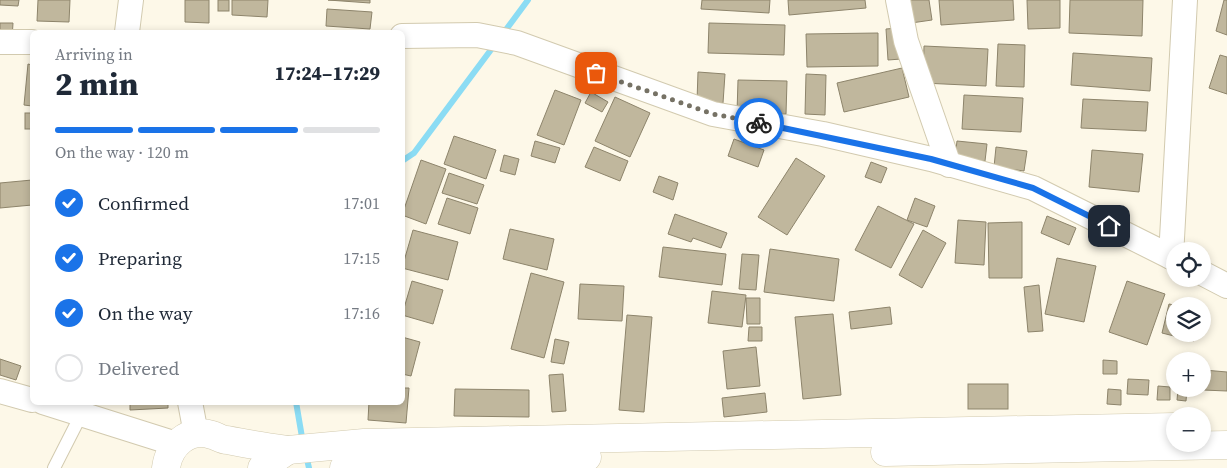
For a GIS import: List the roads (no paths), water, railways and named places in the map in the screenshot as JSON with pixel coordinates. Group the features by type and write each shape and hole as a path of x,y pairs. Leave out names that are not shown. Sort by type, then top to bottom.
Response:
{"street":[{"path":"127,30 131,0"},
{"path":"898,0 906,41 949,165"},
{"path":"1174,242 1185,0"},
{"path":"405,36 477,35 517,43 713,114 823,134 1033,188 1166,254"},
{"path":"0,42 30,42"},
{"path":"1211,278 1227,286"},
{"path":"0,391 30,399"},
{"path":"53,405 179,449 213,434 223,440 298,449 364,443 1166,427"},
{"path":"179,449 189,405"},
{"path":"1211,427 1227,427"},
{"path":"344,468 579,457 1227,445"},
{"path":"262,468 298,449"}],"lane":[{"path":"54,468 82,414"}],"waterway":[{"path":"502,35 528,0"},
{"path":"405,159 414,153 496,43"},
{"path":"297,405 303,443"},
{"path":"306,455 309,468"}]}
